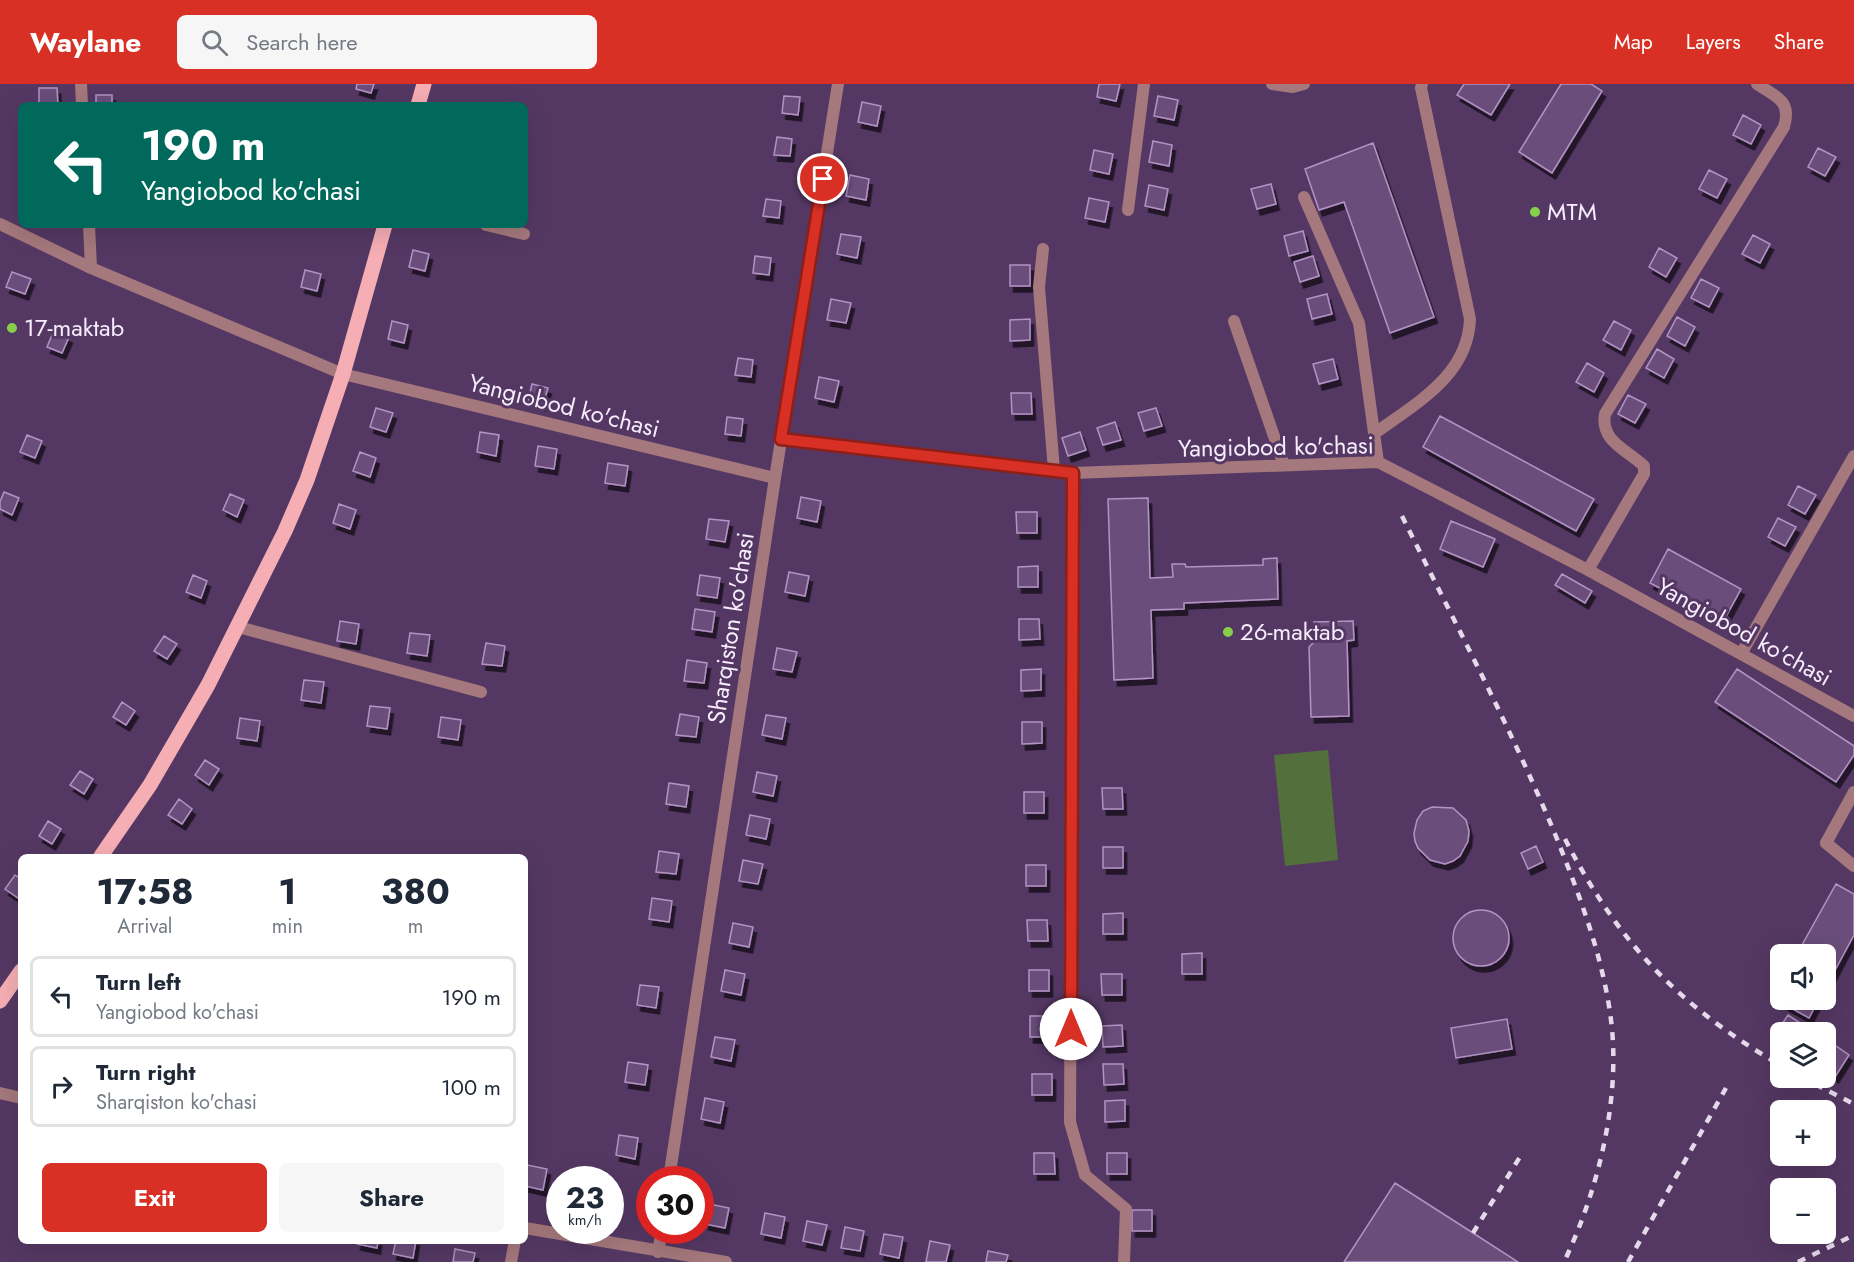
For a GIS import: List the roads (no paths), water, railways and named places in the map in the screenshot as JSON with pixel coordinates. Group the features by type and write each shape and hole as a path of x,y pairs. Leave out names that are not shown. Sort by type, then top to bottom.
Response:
{"main road":[{"path":"419,102 424,84"},
{"path":"102,854 150,785 208,685 285,531 307,480 343,374 384,228"},
{"path":"0,1001 18,975"}],"street":[{"path":"81,84 82,102"},
{"name":"Sharqiston ko'chasi","path":"671,1166 781,439 838,84"},
{"path":"1128,210 1144,84"},
{"path":"1272,84 1293,87 1304,84"},
{"path":"1588,570 1644,474 1644,466 1611,439 1604,423 1605,414 1784,127 1787,117 1786,107 1780,99 1757,84"},
{"path":"1374,434 1435,390 1460,358 1469,336 1470,319 1421,86"},
{"path":"1304,197 1359,323 1378,462"},
{"name":"Yangiobod ko'chasi","path":"0,224 91,268 343,374 775,478"},
{"path":"88,228 91,268"},
{"path":"499,228 524,234"},
{"path":"1043,249 1039,287 1054,470"},
{"path":"1234,321 1284,465"},
{"name":"Yangiobod ko'chasi","path":"781,439 1073,473 1378,462 1588,570 1854,716"},
{"path":"1741,654 1854,456"},
{"path":"1073,473 1070,1122 1085,1175 1126,1209 1124,1262"},
{"path":"238,627 481,692"},
{"path":"1854,792 1826,843 1854,866"},
{"path":"0,1093 18,1097"},
{"path":"528,1229 726,1262"},
{"path":"511,1262 514,1244"},
{"path":"658,1252 659,1244"}],"railway":[{"path":"1402,516 1538,794 1581,902 1602,972 1611,1020 1613,1050 1613,1081 1609,1113 1604,1144 1587,1205 1564,1262"},
{"path":"1565,839 1607,910 1655,969 1711,1020 1770,1059"},
{"path":"1628,1262 1726,1088"},
{"path":"1823,1088 1854,1104"},
{"path":"1473,1233 1523,1152"},
{"path":"1798,1262 1854,1235"}],"place":[{"name":"MTM","path":"1535,212"},
{"name":"17-maktab","path":"12,328"},
{"name":"26-maktab","path":"1228,632"}]}
